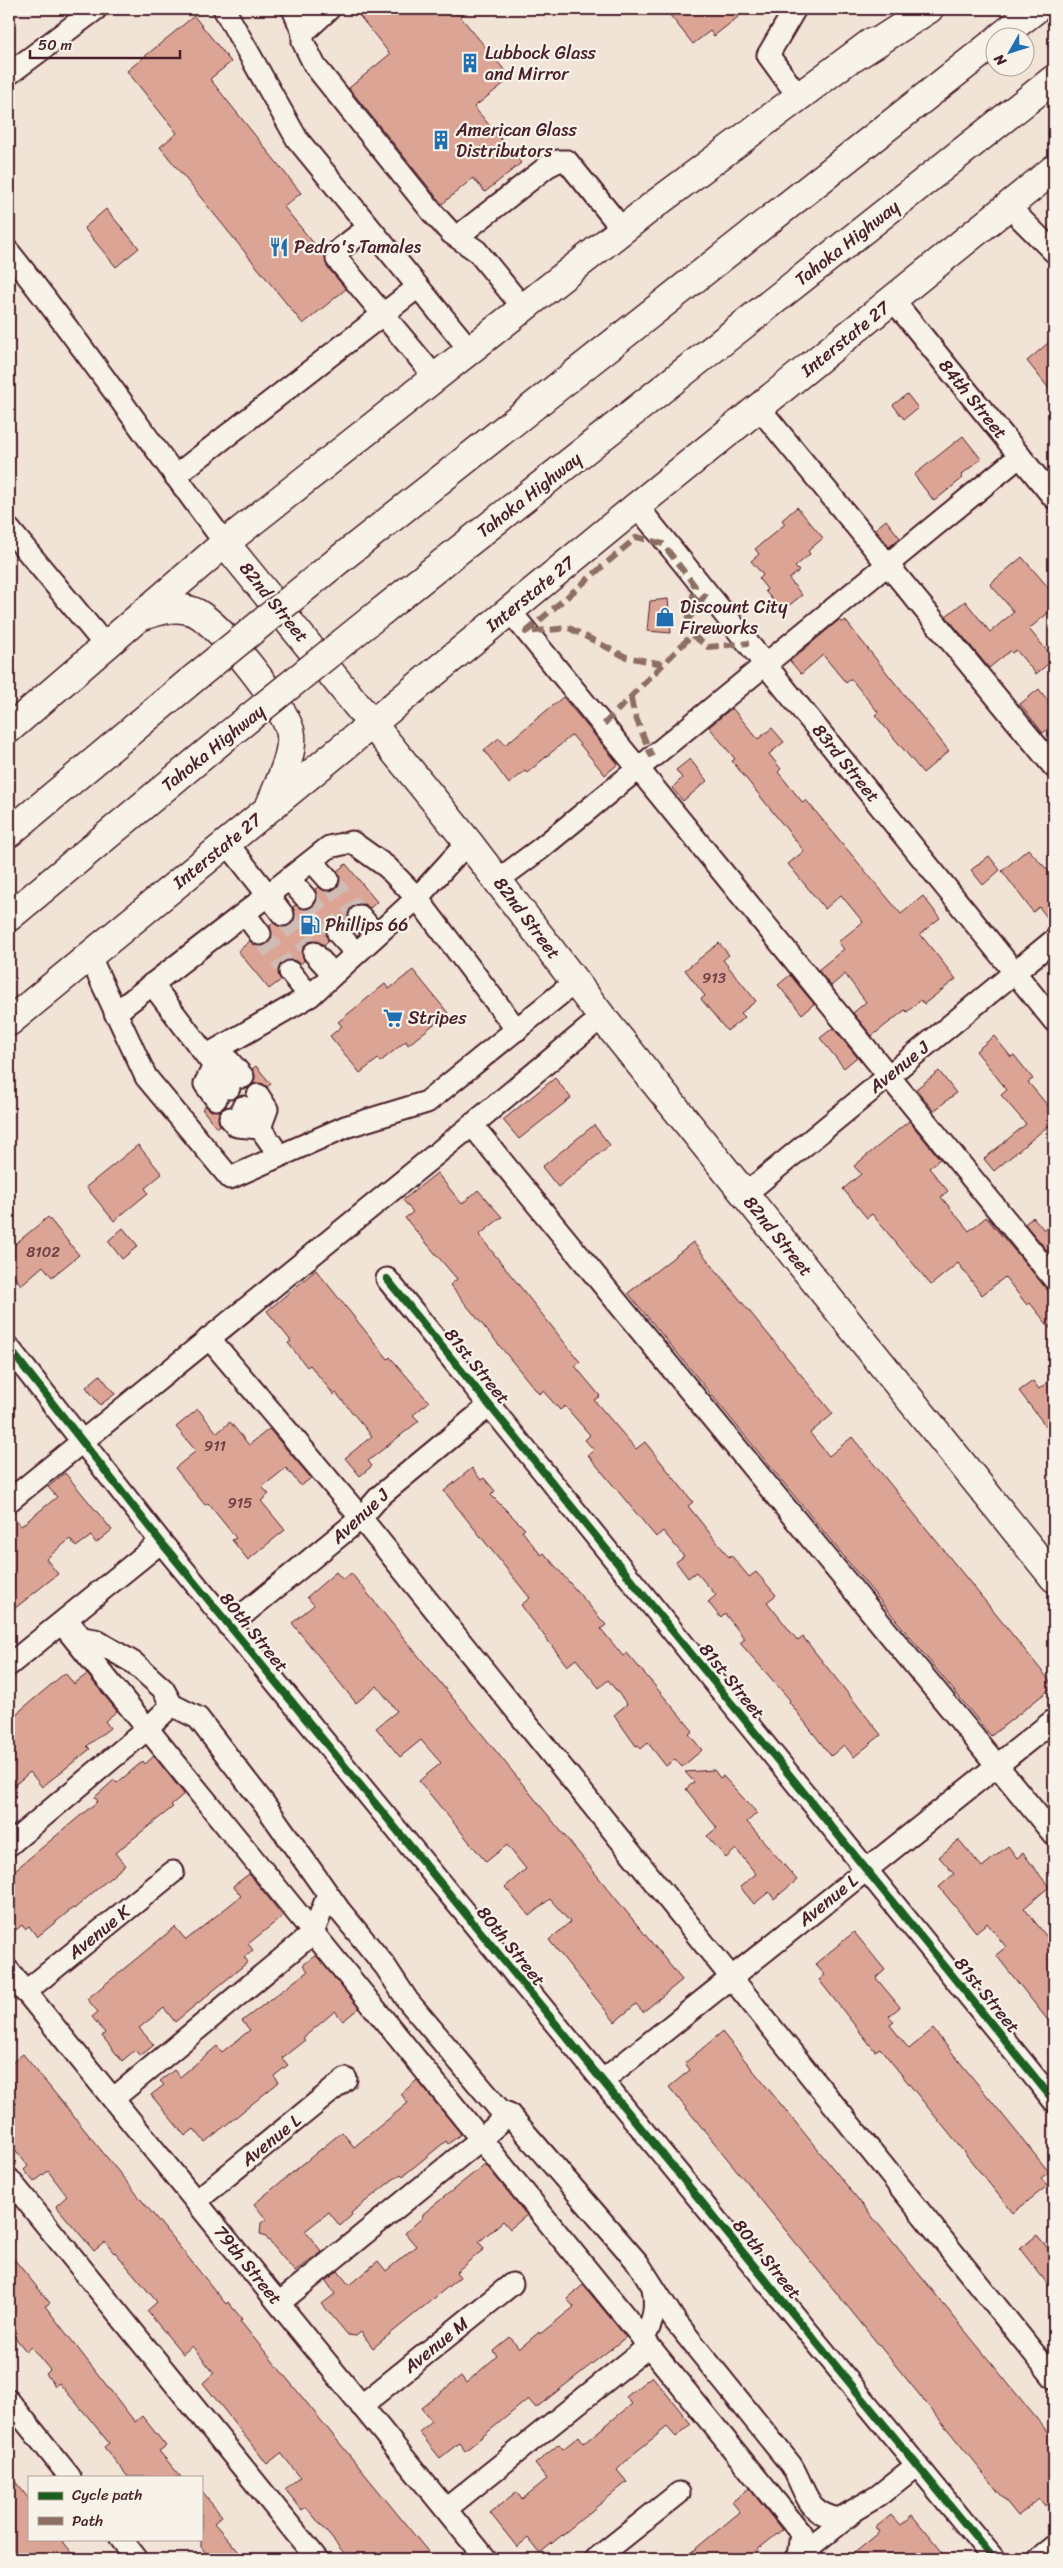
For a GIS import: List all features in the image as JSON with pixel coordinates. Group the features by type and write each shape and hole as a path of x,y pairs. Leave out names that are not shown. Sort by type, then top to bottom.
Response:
{"main road":[{"path":"852,58 915,9"},
{"path":"9,729 225,542 622,230 798,96 852,58 929,9"},
{"path":"1012,28 1036,9"},
{"path":"9,833 340,559 986,49"},
{"name":"Tahoka Highway","path":"9,917 228,735 382,611 1054,79"},
{"name":"Interstate 27","path":"9,1022 509,610 1054,169"},
{"name":"82nd Street","path":"225,542 468,842 602,1017 744,1195 1054,1578"},
{"path":"134,619 157,611 175,608 199,614 217,628 262,682 282,712 291,736 289,753 268,809"}],"street":[{"path":"9,74 96,9"},
{"path":"224,9 297,139 470,350"},
{"path":"293,9 303,33 303,42 320,72 432,212 456,237 477,251 523,308"},
{"path":"303,33 329,9"},
{"path":"795,9 768,55 798,96"},
{"path":"456,237 548,166 558,161 567,161 622,230"},
{"path":"1008,206 1054,252"},
{"path":"369,227 340,249 337,258 435,377"},
{"name":"82nd Street","path":"9,252 59,315 225,542"},
{"path":"175,476 418,286"},
{"name":"84th Street","path":"893,300 1054,498"},
{"path":"759,408 1054,767"},
{"path":"498,880 1020,456"},
{"name":"83rd Street","path":"637,506 1054,1021"},
{"path":"9,529 105,645"},
{"path":"509,610 1054,1279"},
{"path":"115,1013 330,847 352,842 387,867 416,898 517,1030"},
{"path":"210,1060 310,996 416,898 468,842"},
{"path":"227,843 283,915"},
{"path":"312,861 328,879"},
{"path":"289,878 305,897"},
{"path":"245,914 260,934"},
{"path":"360,916 376,935"},
{"path":"338,933 356,954"},
{"name":"Avenue J","path":"744,1195 1054,940"},
{"path":"314,953 333,974"},
{"path":"89,956 146,1077 230,1178 345,1127 427,1102 575,982"},
{"path":"290,972 310,996"},
{"path":"152,984 210,1060 206,1084 229,1088 229,1061 210,1060"},
{"path":"9,1501 602,1017"},
{"path":"260,1128 267,1109 244,1106 236,1126 260,1128 280,1156"},
{"path":"472,1125 1054,1835"},
{"name":"81st Street","path":"387,1278 1054,2101"},
{"path":"209,1338 361,1518 1054,2378"},
{"name":"80th Street","path":"9,1348 229,1626 994,2559"},
{"name":"Avenue J","path":"229,1626 361,1518 380,1496 490,1405"},
{"path":"9,1665 161,1542"},
{"path":"63,1621 82,1638 95,1640 134,1663 163,1688 172,1705 198,1718 265,1805 328,1895 454,2057 500,2110 509,2114 638,2263 675,2321 775,2448 784,2455 800,2480 803,2494 812,2506 824,2516 839,2519 853,2512"},
{"path":"63,1621 147,1729 801,2533 796,2558"},
{"path":"9,1845 147,1729 172,1705"},
{"name":"Avenue L","path":"602,2081 1054,1720"},
{"name":"Avenue K","path":"25,1992 173,1872"},
{"path":"112,2099 313,1933 328,1895"},
{"name":"79th Street","path":"9,1971 486,2559"},
{"name":"Avenue L","path":"196,2201 346,2080"},
{"path":"278,2303 481,2139 509,2114"},
{"path":"9,2179 317,2559"},
{"name":"Avenue M","path":"361,2406 512,2284"},
{"path":"446,2509 646,2343 654,2319 656,2303 653,2287"},
{"path":"9,2401 69,2476"},
{"path":"796,2558 853,2512 917,2466"},
{"path":"596,2559 679,2493"},
{"path":"122,2540 137,2559"},
{"path":"1039,2559 1054,2547"}],"building":[{"name":"American Glass Distributors","path":"354,9 454,9 511,78 474,107 521,163 485,192 473,178 442,204 349,88 390,54"},
{"path":"665,9 748,9 714,36 710,31 693,44"},
{"name":"Pedro's Tamales","path":"194,16 231,62 210,79 301,193 284,207 325,257 327,267 346,289 303,324 160,147 177,133 127,71"},
{"path":"106,209 139,248 116,267 84,228"},
{"path":"1054,338 1054,395 1027,361"},
{"path":"907,394 918,408 904,419 893,405"},
{"path":"963,436 981,459 961,475 963,478 934,501 914,475"},
{"path":"797,507 823,538 808,551 810,554 795,567 799,571 789,579 802,595 782,611 765,591 767,589 759,579 763,575 751,561 759,554 755,549 785,524 782,520"},
{"path":"886,520 900,538 889,547 875,529"},
{"path":"1022,557 1054,594 1054,608 1029,629 1054,659 1036,674 1016,650 1012,653 1010,651 989,668 946,616 965,601 990,632 1014,612 990,584"},
{"path":"668,599 671,633 647,631 650,601"},
{"path":"839,620 842,623 845,620 949,751 923,773 875,715 878,712 851,679 846,683 823,655 801,674 790,661"},
{"path":"1039,689 1054,709 1054,724 1043,733 1020,704"},
{"path":"563,697 618,764 605,775 572,735 527,773 525,771 509,784 484,750 499,738 505,745"},
{"path":"732,708 758,739 772,728 784,742 769,754 781,769 778,772 803,803 806,800 901,914 923,896 940,918 920,934 956,979 924,1004 921,1000 907,1012 905,1010 872,1036 853,1013 866,1002 845,974 831,986 818,970 844,949 838,942 863,922 841,895 825,909 788,864 804,851 732,761 735,759 709,727"},
{"path":"690,759 707,781 683,801 672,788 682,778 676,770"},
{"path":"1028,849 1054,877 1054,926 1039,907 1033,912 1002,871"},
{"path":"989,856 1000,870 983,885 971,870"},
{"name":"Phillips 66","path":"346,864 377,902 370,908 364,904 352,906 348,912 350,924 348,925 341,921 330,923 326,930 328,941 324,945 317,941 306,943 302,950 304,961 300,964 294,960 282,962 278,968 281,980 269,989 238,951 250,941 261,946 268,944 272,933 270,926 273,923 284,927 291,925 295,914 293,907 295,905 307,909 313,907 317,900 315,889 318,887 325,891 336,889 340,882 337,871"},
{"path":"719,943 729,955 723,960 756,1001 741,1013 745,1017 727,1031 701,999 705,996 685,970"},
{"name":"Stripes","path":"413,970 448,1013 408,1045 406,1041 380,1062 378,1059 360,1073 330,1036 342,1026 338,1022 385,984 389,989"},
{"path":"790,975 814,1004 802,1014 778,985"},
{"path":"833,1028 857,1057 844,1068 820,1038"},
{"path":"994,1036 1011,1057 1014,1055 1033,1079 1028,1082 1054,1113 1054,1121 994,1171 984,1159 1026,1124 1001,1095 1007,1090 976,1051"},
{"path":"256,1066 271,1084 267,1087 263,1084 253,1084 255,1075 252,1069"},
{"path":"939,1071 956,1093 934,1111 916,1089"},
{"path":"555,1078 571,1098 519,1139 503,1120"},
{"path":"206,1106 211,1111 221,1110 218,1120 220,1125 217,1128 202,1109"},
{"path":"909,1121 940,1159 929,1168 948,1191 941,1197 969,1231 986,1217 1047,1289 1054,1300 1054,1333 1030,1303 1027,1305 1005,1277 982,1295 958,1263 931,1285 872,1214 867,1218 843,1189 861,1174 854,1166"},
{"path":"594,1125 610,1145 558,1187 542,1167"},
{"path":"138,1145 162,1174 145,1188 148,1193 114,1221 86,1187"},
{"path":"437,1173 462,1204 478,1190 502,1217 479,1235 580,1362 575,1366 600,1396 594,1400 636,1449 645,1442 693,1502 688,1506 729,1557 731,1555 749,1577 756,1572 776,1595 767,1602 798,1641 803,1637 881,1735 854,1757 844,1745 831,1756 789,1702 790,1700 740,1643 745,1639 725,1614 721,1618 708,1602 716,1595 696,1572 688,1578 676,1562 684,1556 663,1531 656,1537 588,1455 594,1450 585,1440 590,1435 565,1406 560,1410 543,1391 539,1394 450,1285 457,1279 405,1218 413,1212 403,1200"},
{"path":"48,1217 79,1255 52,1277 43,1266 21,1285 9,1270 9,1249"},
{"path":"1033,1217 1044,1230 1054,1221 1054,1254 1052,1256 1025,1224"},
{"path":"123,1228 138,1246 122,1259 108,1241"},
{"path":"693,1242 833,1414 810,1433 829,1456 852,1437 1054,1686 991,1736 628,1293"},
{"path":"316,1270 388,1359 390,1357 429,1402 413,1415 419,1421 368,1461 372,1466 360,1476 345,1458 372,1436 336,1393 334,1395 310,1365 307,1367 288,1343 291,1341 267,1311"},
{"path":"100,1375 115,1394 100,1405 86,1387"},
{"path":"1054,1377 1054,1437 1019,1391 1033,1381 1039,1389"},
{"path":"198,1409 217,1433 230,1422 249,1445 269,1429 311,1478 301,1486 286,1468 262,1487 269,1494 261,1501 285,1530 248,1560 232,1540 236,1538 208,1503 205,1505 175,1468 196,1451 176,1427"},
{"path":"472,1468 481,1480 484,1478 495,1491 491,1495 525,1529 522,1531 541,1555 544,1553 606,1625 601,1629 623,1656 627,1653 693,1731 689,1734 702,1750 682,1767 675,1759 666,1766 648,1743 641,1749 638,1745 636,1746 614,1715 627,1704 608,1680 599,1688 576,1659 567,1666 521,1605 530,1598 444,1491"},
{"path":"65,1473 112,1530 96,1543 91,1536 76,1547 70,1539 46,1559 58,1574 9,1613 9,1513 21,1526 57,1497 48,1487"},
{"path":"336,1572 343,1580 351,1573 682,1980 643,2012 636,2004 615,2022 549,1940 570,1922 550,1899 529,1916 505,1887 526,1869 507,1845 486,1862 419,1781 441,1763 421,1740 400,1757 376,1728 397,1711 377,1686 356,1703 292,1623 314,1605 307,1597"},
{"path":"65,1673 74,1684 87,1674 117,1711 105,1721 110,1728 87,1746 90,1749 42,1787 30,1772 9,1790 9,1720"},
{"path":"154,1756 184,1794 171,1805 173,1807 115,1853 125,1865 74,1909 37,1937 29,1926 25,1929 22,1925 16,1930 9,1921 9,1875 98,1801 95,1797 114,1780 117,1783 143,1761 145,1764"},
{"path":"714,1770 720,1778 723,1776 757,1813 747,1822 797,1880 774,1899 769,1892 754,1904 740,1887 756,1874 736,1849 726,1858 707,1836 717,1828 686,1789 694,1782 685,1772"},
{"path":"959,1840 982,1867 1008,1846 1017,1858 1023,1853 1049,1887 1024,1908 1054,1946 1054,2028 996,1955 1006,1947 987,1923 976,1932 939,1887 954,1874 939,1857"},
{"path":"249,1874 283,1916 248,1944 253,1950 244,1957 248,1962 175,2022 164,2008 139,2028 154,2045 140,2056 135,2050 122,2061 102,2036 105,2033 92,2017 98,2012 87,1999 175,1927 186,1940 241,1896 233,1886"},
{"path":"854,1932 885,1970 876,1978 900,2007 889,2016 894,2022 890,2025 909,2049 933,2029 1049,2172 1041,2178 1047,2186 1013,2213 880,2048 875,2051 819,1980 825,1975 815,1964"},
{"path":"316,1955 359,2008 343,2021 335,2011 303,2038 305,2040 282,2058 288,2065 274,2076 279,2082 205,2142 194,2129 185,2136 151,2095 164,2085 160,2081 174,2070 180,2077 217,2046 222,2052 250,2030 242,2021 308,1971 303,1965"},
{"path":"722,2032 1054,2440 1054,2499 1045,2507 1039,2499 1018,2516 669,2087 690,2070 685,2063"},
{"path":"23,2054 226,2304 228,2302 242,2319 240,2321 434,2559 349,2559 306,2507 302,2510 285,2489 300,2477 281,2453 267,2464 203,2383 214,2373 192,2346 183,2354 147,2311 157,2302 105,2242 94,2251 56,2206 67,2196 48,2171 34,2182 24,2170 28,2166 9,2142 9,2065"},
{"path":"417,2080 461,2134 448,2144 446,2141 403,2176 401,2174 391,2181 351,2213 352,2215 340,2226 329,2212 305,2231 322,2252 295,2272 264,2235 260,2234 261,2223 266,2219 254,2204 342,2132 354,2147 408,2103 401,2094"},
{"path":"485,2164 527,2215 510,2229 503,2221 479,2242 484,2249 456,2272 460,2277 373,2348 361,2332 356,2336 348,2335 322,2304 335,2294 326,2281 338,2271 349,2285 378,2261 386,2271 416,2246 405,2233 422,2218 423,2214"},
{"path":"1037,2235 1054,2256 1054,2292 1020,2249"},
{"path":"9,2253 50,2303 45,2306 135,2422 142,2416 166,2446 159,2451 180,2476 127,2476 104,2447 109,2443 89,2418 59,2383 55,2386 46,2374 50,2370 31,2347 26,2351 9,2330"},
{"path":"583,2285 626,2337 536,2408 528,2399 465,2451 459,2443 440,2458 419,2432 432,2421 421,2408 461,2376 466,2383 497,2356 493,2351 510,2337 519,2349 539,2332 540,2334 574,2307 567,2299"},
{"path":"652,2376 691,2424 676,2437 667,2427 632,2455 617,2470 627,2482 540,2553 528,2538 517,2547 490,2513 516,2492 522,2499 547,2479 535,2464 559,2444 563,2449 579,2436 584,2443 632,2404 626,2397"},
{"path":"9,2474 28,2498 28,2540 62,2540 77,2559 9,2559"},
{"path":"749,2488 782,2530 746,2559 683,2559 740,2512 732,2502"},
{"path":"202,2492 222,2516 214,2523 245,2559 211,2559 201,2547"},
{"path":"891,2515 900,2525 912,2515 948,2559 847,2559 880,2532 876,2527"}],"tunnel":[{"path":"328,879 360,916"},
{"path":"305,897 338,933"},
{"path":"283,915 314,953"},
{"path":"260,934 290,972"}],"marked path":[{"path":"663,664 626,657 569,628 526,632 637,537 663,544 695,586 688,620"},
{"path":"692,635 688,620 707,592"},
{"path":"604,724 692,635 708,647 749,643"},
{"path":"631,698 634,713 652,757"}],"cycle path":[{"path":"387,1279 1054,2101"},
{"path":"9,1348 161,1542 994,2559"}],"place":[{"name":"Lubbock Glass and Mirror","path":"470,63"},
{"name":"American Glass Distributors","path":"441,140"},
{"name":"Pedro's Tamales","path":"279,247"},
{"name":"Discount City Fireworks","path":"665,617"},
{"name":"Phillips 66","path":"310,925"},
{"name":"Stripes","path":"393,1018"}]}
